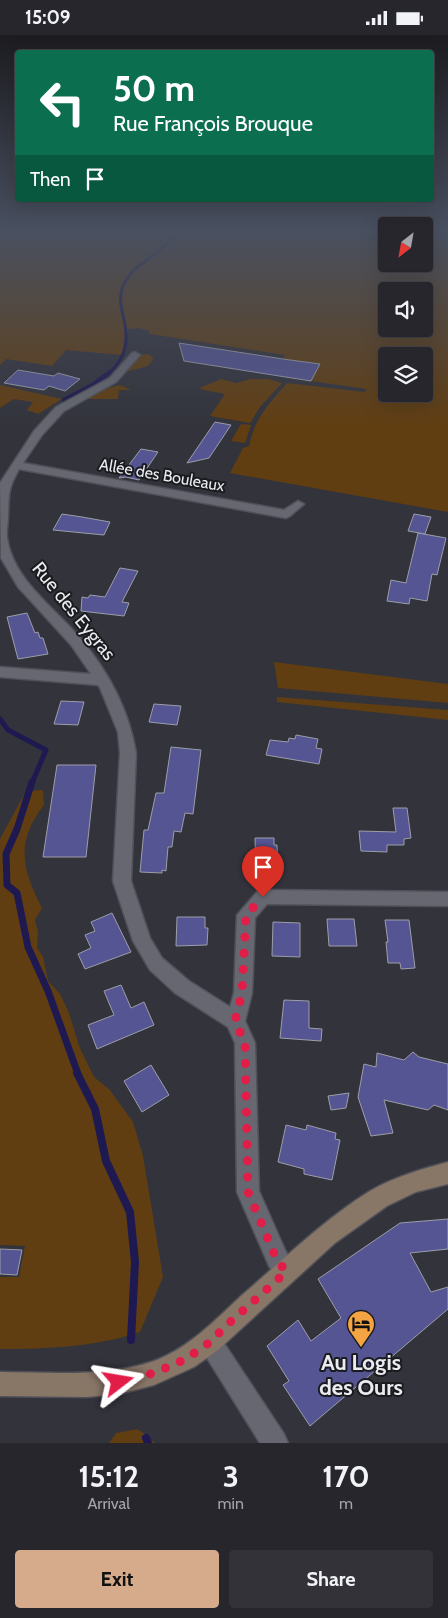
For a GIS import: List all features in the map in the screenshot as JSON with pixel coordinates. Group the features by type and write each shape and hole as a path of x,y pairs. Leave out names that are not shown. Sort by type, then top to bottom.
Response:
{"street":[{"name":"Rue des Eygras","path":"135,355 113,380 72,402 53,415 38,433 3,488 1,538 7,558 23,583 76,643 107,687 125,732 128,753 122,881 142,941 156,963 182,987 235,1021"},
{"name":"Allée des Bouleaux","path":"16,465 286,514 298,504"},
{"path":"0,672 101,680"},
{"path":"286,1272 276,1258 248,1192 245,1043 235,1021 242,993 246,915 263,897 448,899"},
{"path":"0,1384 86,1385 119,1382 154,1373 186,1359 210,1342 327,1235 378,1198 414,1182 448,1173"},
{"path":"210,1342 276,1443"}],"shaded area":[{"path":"0,297 378,297 378,337 433,337 433,297 448,297 448,512 230,473 243,448 249,446 255,427 264,411 287,383 365,392 366,389 311,381 320,364 283,359 285,355 150,334 148,330 138,328 128,329 124,339 122,355 66,350 52,366 6,359 0,365"},
{"path":"148,354 154,358 148,366 125,372 139,355"},
{"path":"221,379 236,383 250,379 268,379 282,383 260,407 250,423 210,416 225,394 200,389"},
{"path":"0,385 62,399 38,414 27,410 33,402 14,399 0,408"},
{"path":"120,385 131,390 119,390 118,399 85,399 108,388"},
{"path":"241,424 251,425 245,443 231,441"},
{"path":"274,662 448,684 448,703 278,688"},
{"path":"277,697 448,710 448,720 277,702"},
{"path":"43,790 44,805 35,818 25,844 26,868 42,908 35,920 38,932 37,948 43,957 48,981 60,994 69,1013 79,1046 94,1077 109,1089 133,1122 143,1156 163,1277 140,1332 88,1344 0,1349 0,1277 19,1277 25,1246 0,1245 0,839 26,791"},
{"path":"138,1429 155,1443 109,1443 116,1433"}],"building":[{"path":"179,343 320,364 311,381 184,361"},
{"path":"18,370 54,376 58,373 80,379 65,391 49,386 44,390 4,383"},
{"path":"215,422 231,425 209,458 187,463"},
{"path":"141,449 158,452 139,480 126,477 119,478"},
{"path":"62,514 110,522 104,535 53,530"},
{"path":"414,514 431,517 425,534 408,531"},
{"path":"418,533 446,538 437,575 432,574 427,601 410,598 409,604 387,601 391,580 406,583"},
{"path":"120,568 138,571 122,602 129,603 124,616 81,611 82,597 88,598 90,595 105,597"},
{"path":"27,613 35,633 38,632 40,638 43,638 48,654 18,659 7,617"},
{"path":"61,701 84,702 78,725 54,724"},
{"path":"154,704 181,706 177,725 149,722"},
{"path":"296,735 318,739 316,748 322,749 319,764 266,755 270,740 288,742 289,738 295,739"},
{"path":"171,747 201,750 193,814 185,813 181,832 174,831 172,847 168,847 166,871 162,870 162,873 140,872 144,830 148,830 156,793 164,793"},
{"path":"57,765 96,765 86,857 43,857"},
{"path":"393,808 407,808 411,838 404,839 404,845 387,845 387,852 361,851 359,831 396,832"},
{"path":"255,838 274,838 274,845 277,845 278,872 256,872"},
{"path":"112,913 131,952 85,969 78,954 91,948 85,935 95,931 91,922"},
{"path":"177,917 205,917 205,928 208,928 207,945 176,946"},
{"path":"327,919 354,919 357,946 329,946"},
{"path":"385,920 409,920 415,968 401,969 400,963 388,963"},
{"path":"273,922 300,923 300,957 272,956"},
{"path":"121,985 131,1008 144,1002 154,1025 97,1049 88,1025 114,1015 104,991"},
{"path":"284,1000 309,1001 309,1028 322,1029 321,1041 280,1038"},
{"path":"413,1052 419,1057 448,1064 448,1110 434,1105 428,1110 384,1100 393,1133 371,1136 358,1097 364,1064 376,1067 377,1053 404,1060"},
{"path":"151,1065 169,1095 142,1112 124,1081"},
{"path":"349,1093 346,1108 331,1110 328,1096"},
{"path":"286,1125 306,1130 307,1125 336,1133 335,1139 340,1140 332,1180 304,1174 304,1169 278,1162"},
{"name":"Au Logis des Ours","path":"448,1219 448,1249 410,1253 431,1292 448,1287 448,1309 310,1426 283,1385 289,1381 267,1346 298,1320 311,1341 341,1318 318,1279 400,1223"},
{"path":"0,1249 22,1250 17,1275 0,1274"}],"waterway":[{"path":"110,372 120,361 126,340 120,297"},
{"path":"64,400 91,386 110,372"},
{"path":"0,719 8,730 46,750 32,783"},
{"path":"32,782 17,829 6,854 7,885 17,893 28,947 48,991 78,1074"},
{"path":"77,1073 95,1109 106,1161 130,1212 135,1262 131,1340"},
{"path":"146,1438 148,1443"}],"place":[{"name":"Au Logis des Ours","path":"361,1348"}],"route":[{"path":"119,1382 154,1373 186,1359 210,1342 286,1272 276,1258 248,1192 245,1043 235,1021 242,993 246,915 263,897"}]}
